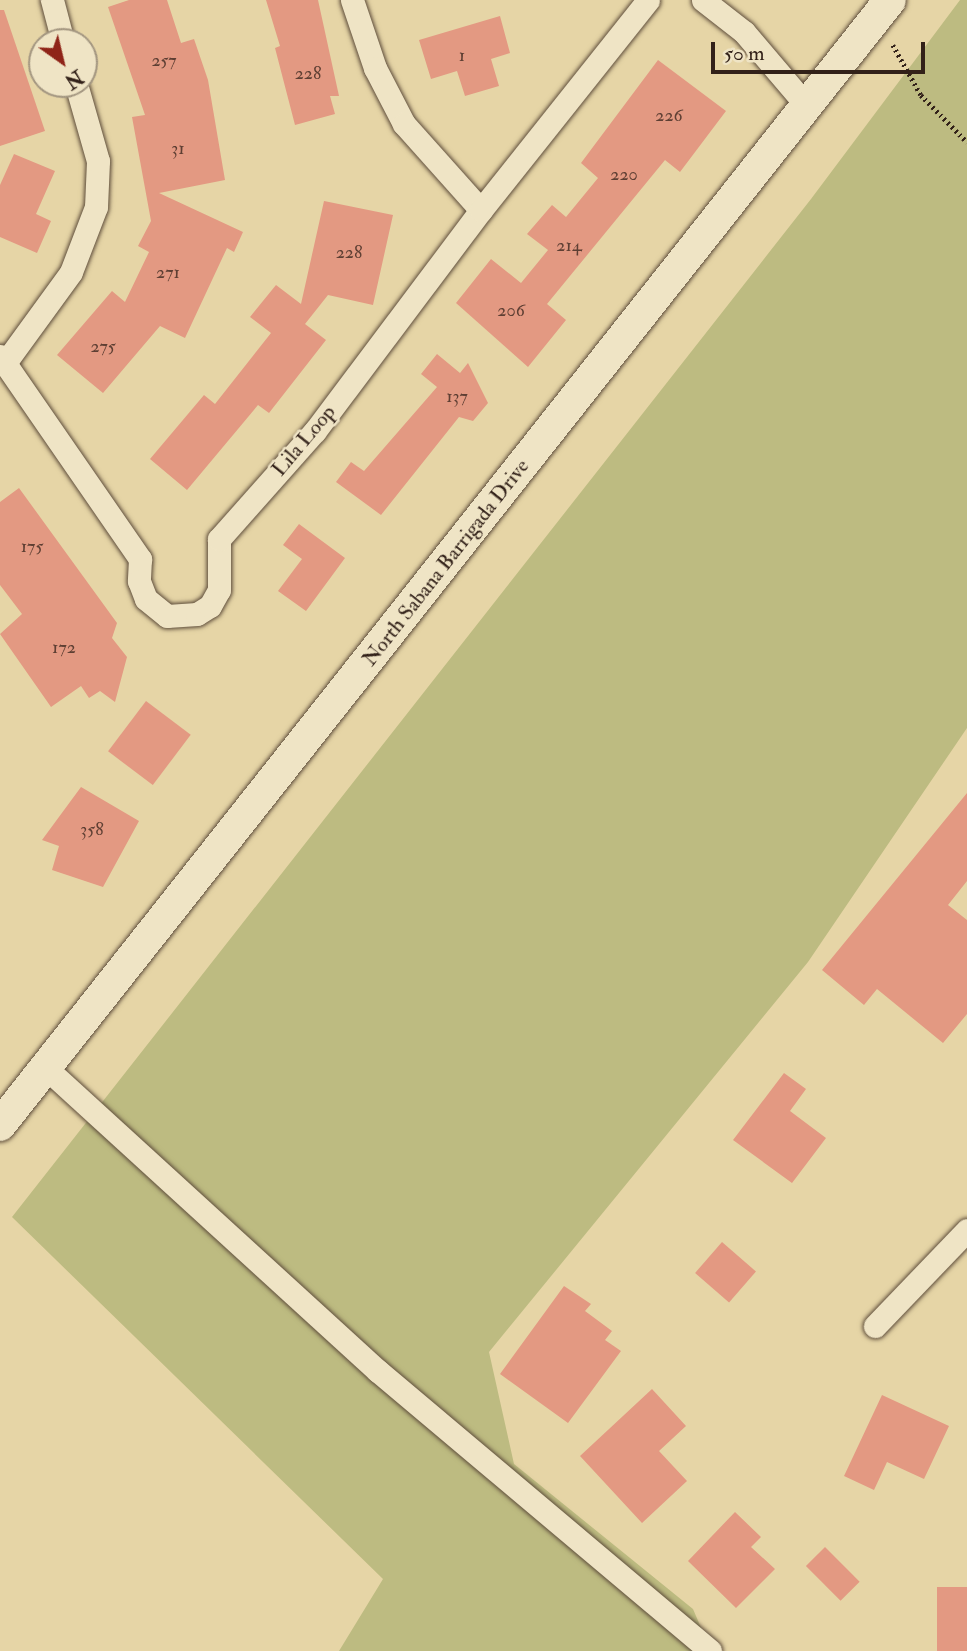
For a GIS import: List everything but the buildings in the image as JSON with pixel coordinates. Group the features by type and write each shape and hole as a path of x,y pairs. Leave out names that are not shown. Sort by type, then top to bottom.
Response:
{"main road":[{"name":"North Sabana Barrigada Drive","path":"0,1125 883,8"}],"street":[{"path":"52,0 59,28"},
{"path":"352,0 393,106 481,210"},
{"name":"Lila Loop","path":"3,360 140,559 139,582 146,599 167,617 197,614 210,606 219,590 219,539 315,431 481,210 648,0"},
{"path":"703,0 744,32"},
{"path":"718,0 807,106"},
{"path":"3,360 71,272 96,207 97,161 80,98"},
{"path":"46,1068 378,1371 710,1651"},
{"path":"875,1326 967,1230"}],"path":[{"path":"883,8 921,95 967,142"}],"shaded area":[{"path":"960,0 967,0 967,728 808,962 489,1352 514,1464 693,1609 711,1651 339,1651 383,1579 12,1217 811,199"}]}
